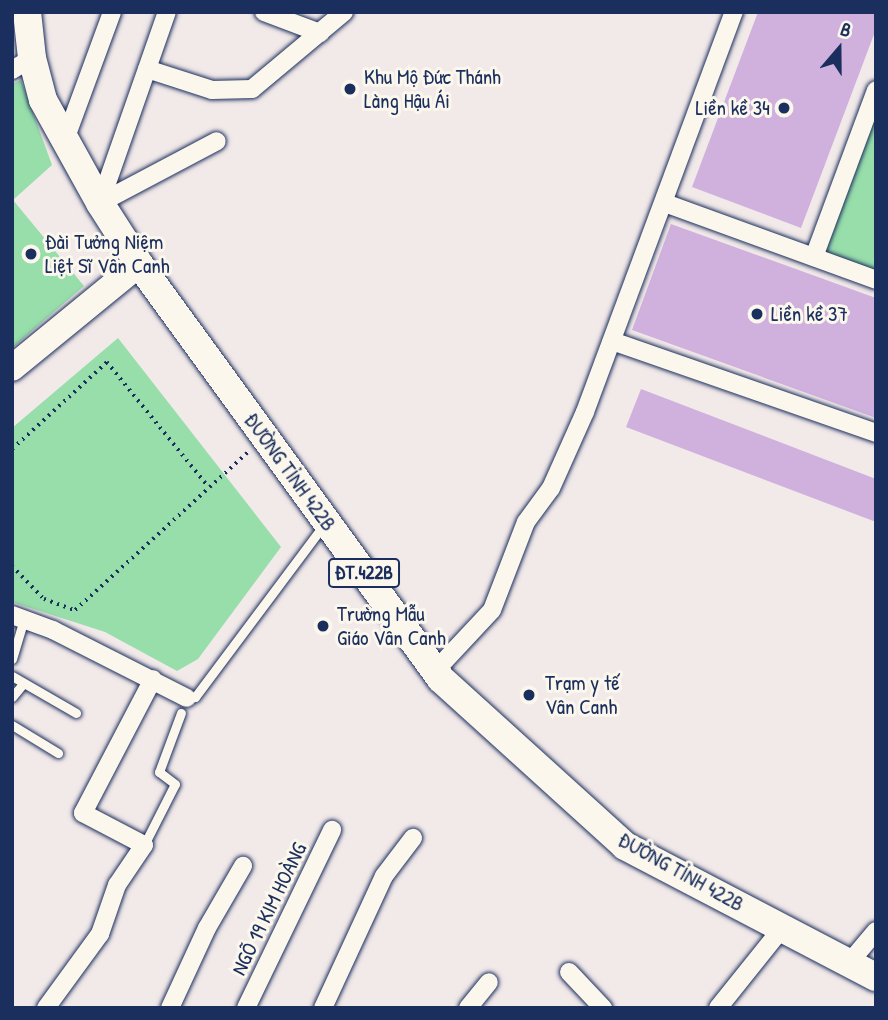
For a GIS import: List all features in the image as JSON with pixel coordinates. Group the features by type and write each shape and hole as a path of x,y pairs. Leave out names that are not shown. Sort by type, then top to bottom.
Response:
{"main road":[{"name":"ĐƯỜNG TỈNH 422B","path":"27,12 22,64 100,202 139,264 435,671 625,846 876,977"}],"street":[{"path":"65,140 112,12"},
{"path":"100,202 167,12"},
{"path":"264,12 320,33"},
{"path":"147,69 212,90 252,89 344,12"},
{"path":"435,671 492,610 521,533 548,495 612,341 734,12"},
{"path":"814,257 876,90"},
{"path":"100,202 217,141"},
{"path":"665,203 876,280"},
{"path":"12,368 139,264"},
{"path":"612,341 876,433"},
{"path":"18,617 153,679 184,706"},
{"path":"47,1008 100,934 117,885 144,845 83,813 153,679"},
{"name":"NGÕ 19 KIM HOÀNG","path":"246,1008 332,830"},
{"path":"323,1008 384,876 412,838"},
{"path":"170,1008 207,928 243,866"},
{"path":"718,1008 783,927"},
{"path":"849,963 876,931"},
{"path":"569,972 603,1008"},
{"path":"468,1008 489,982"}],"lane":[{"path":"144,845 175,783 159,772 184,706 195,697 326,521"},
{"path":"12,659 18,617"},
{"path":"12,676 76,713"},
{"path":"12,697 23,684"},
{"path":"12,725 58,753"}],"path":[{"path":"12,449 107,362 207,485"},
{"path":"12,566 44,599 75,610 207,485 265,439"}],"green space":[{"name":"Đài Tưởng Niệm Liệt Sĩ Vân Canh","path":"21,80 52,165 13,200 84,286 12,348 12,84"},
{"path":"876,90 876,280 814,257"},
{"path":"118,338 281,547 198,659 177,671 105,632 12,602 12,428"}],"building":[{"name":"Liền kề 34","path":"758,12 876,12 876,29 801,228 692,187"},
{"name":"Liền kề 37","path":"671,224 876,298 876,418 632,330"},
{"path":"641,389 876,479 876,522 626,427"}],"place":[{"name":"Khu Mộ Đức Thánh Làng Hậu Ái","path":"350,89"},
{"name":"Liền kề 34","path":"784,108"},
{"name":"Đài Tưởng Niệm Liệt Sĩ Vân Canh","path":"31,254"},
{"name":"Liền kề 37","path":"757,314"},
{"name":"Trường Mẫu Giáo Vân Canh","path":"323,626"},
{"name":"Trạm y tế Vân Canh","path":"529,695"}]}
